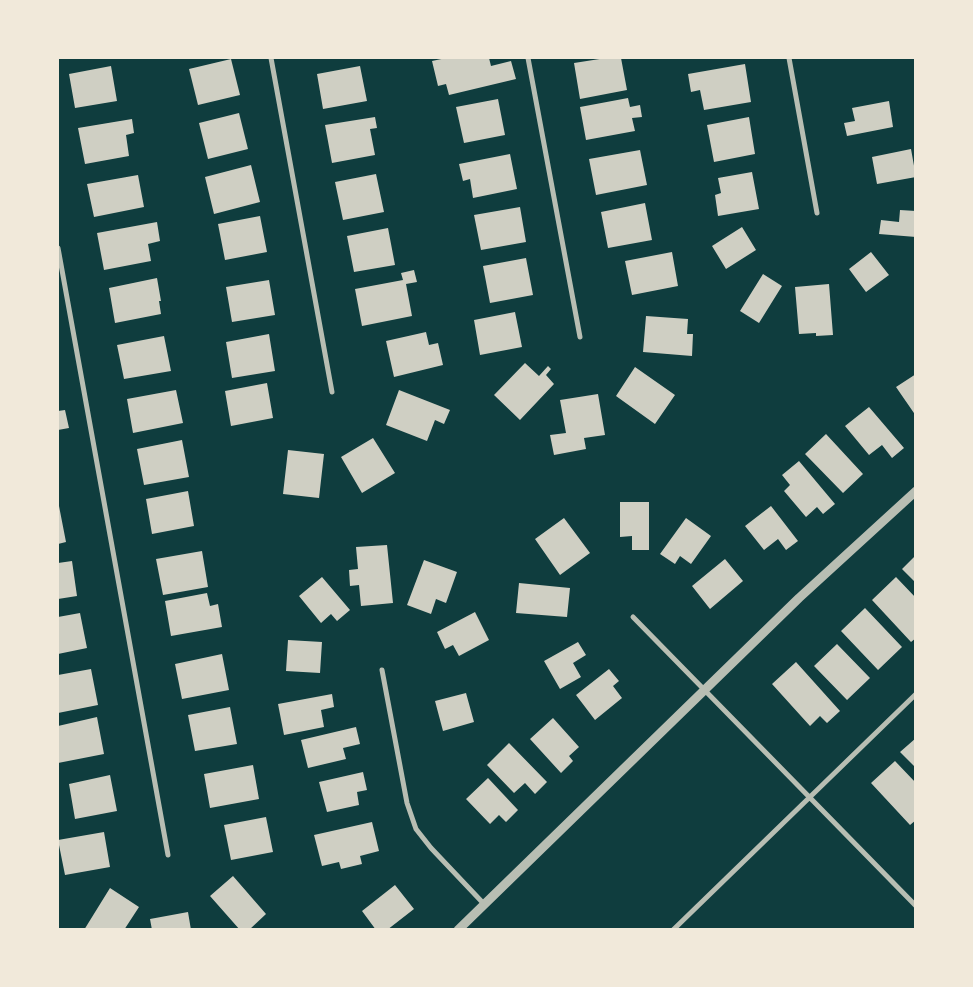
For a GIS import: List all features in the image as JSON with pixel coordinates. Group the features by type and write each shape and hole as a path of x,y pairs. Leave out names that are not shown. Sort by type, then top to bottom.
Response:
{"street":[{"path":"271,58 332,392"},
{"path":"528,58 580,337"},
{"path":"789,58 817,213"},
{"path":"58,248 168,855"},
{"path":"458,930 799,598 916,491"},
{"path":"633,617 916,906"},
{"path":"382,670 407,803 416,829 431,848 484,904"},
{"path":"673,930 916,694"}],"building":[{"path":"446,58 489,58 491,66 511,61 516,79 449,95 446,84 438,86 432,61"},
{"path":"606,58 621,58 627,90 580,99 574,63"},
{"path":"231,59 240,95 198,105 189,69"},
{"path":"745,64 751,102 704,110 700,90 691,92 688,74"},
{"path":"111,66 117,101 75,108 69,74"},
{"path":"360,66 367,101 323,109 317,74"},
{"path":"628,98 630,107 640,105 642,117 632,118 635,131 586,140 580,107"},
{"path":"498,99 505,135 464,143 456,107"},
{"path":"889,101 893,127 847,136 844,123 855,121 852,108"},
{"path":"239,113 248,149 208,159 199,123"},
{"path":"375,117 377,128 370,129 375,155 332,163 325,125"},
{"path":"749,117 755,154 714,162 707,125"},
{"path":"132,119 134,133 126,135 129,156 85,164 78,128"},
{"path":"911,149 916,177 877,184 872,157"},
{"path":"640,150 647,185 596,195 589,159"},
{"path":"510,154 517,189 473,198 470,179 463,181 459,164"},
{"path":"251,165 260,202 214,214 205,177"},
{"path":"752,172 759,209 718,216 715,195 721,193 718,178"},
{"path":"376,174 384,212 343,220 335,182"},
{"path":"138,175 144,207 94,217 87,184"},
{"path":"645,203 652,240 608,248 601,212"},
{"path":"520,207 526,242 481,250 474,215"},
{"path":"900,210 916,211 916,237 879,234 881,220 899,222"},
{"path":"260,216 267,252 225,260 218,224"},
{"path":"157,222 160,241 148,244 151,261 104,270 97,233"},
{"path":"742,227 756,250 726,269 712,246"},
{"path":"388,228 395,265 354,272 347,236"},
{"path":"672,252 678,286 632,295 625,261"},
{"path":"871,252 889,275 866,292 849,269"},
{"path":"526,258 533,295 490,303 483,266"},
{"path":"414,270 417,282 406,284 412,316 362,326 355,289 403,280 401,273"},
{"path":"763,274 782,286 759,323 740,311"},
{"path":"157,278 161,314 115,323 109,288"},
{"path":"269,280 275,315 232,322 226,287"},
{"path":"829,284 833,335 799,334 795,287"},
{"path":"515,312 522,347 480,355 474,320"},
{"path":"646,316 688,319 687,334 693,334 692,356 643,352"},
{"path":"426,332 429,345 438,343 443,365 394,377 386,341"},
{"path":"269,334 275,371 232,378 226,342"},
{"path":"164,336 171,371 124,379 117,345"},
{"path":"525,363 539,376 548,366 551,369 546,375 554,384 520,420 494,395"},
{"path":"635,367 675,395 655,424 616,396"},
{"path":"916,374 916,416 896,387"},
{"path":"267,383 273,418 231,426 225,391"},
{"path":"176,390 183,423 133,433 127,399"},
{"path":"399,390 450,410 444,424 435,420 427,441 386,425"},
{"path":"598,394 605,435 584,438 586,449 554,455 550,435 566,433 560,400"},
{"path":"869,407 904,448 892,458 882,445 869,455 845,426"},
{"path":"65,410 69,428 58,430 58,411"},
{"path":"826,434 863,474 843,493 805,454"},
{"path":"373,438 395,473 362,493 341,457"},
{"path":"182,440 189,477 144,485 137,449"},
{"path":"288,450 324,454 319,498 283,494"},
{"path":"799,461 835,504 823,514 817,507 806,517 784,491 790,485 782,475"},
{"path":"188,491 194,526 152,534 146,499"},
{"path":"620,502 649,502 649,550 632,550 632,536 620,537"},
{"path":"58,506 66,542 58,544"},
{"path":"771,506 798,541 786,550 778,539 764,550 745,526"},
{"path":"564,518 590,553 560,575 535,539"},
{"path":"686,518 711,536 691,564 680,556 675,564 660,554"},
{"path":"387,545 393,603 361,606 359,585 350,586 349,570 358,569 356,547"},
{"path":"202,551 208,587 163,595 156,559"},
{"path":"916,555 916,583 902,569"},
{"path":"725,559 743,581 710,609 692,586"},
{"path":"424,560 457,572 446,603 436,599 431,614 407,605"},
{"path":"72,561 77,596 58,599 58,563"},
{"path":"322,577 350,610 337,621 331,614 321,623 299,596"},
{"path":"896,577 916,598 916,638 911,642 872,600"},
{"path":"519,583 570,588 567,617 516,613"},
{"path":"207,593 210,606 218,604 222,627 171,636 165,601"},
{"path":"865,608 902,647 878,670 841,631"},
{"path":"475,612 489,640 459,656 453,645 445,649 437,632"},
{"path":"80,613 87,648 58,654 58,617"},
{"path":"288,640 322,642 320,673 286,671"},
{"path":"578,642 586,655 573,663 581,677 560,689 544,661"},
{"path":"837,644 870,678 847,700 814,666"},
{"path":"222,654 229,690 182,699 175,664"},
{"path":"796,662 840,711 827,723 820,716 810,726 772,684"},
{"path":"91,669 98,705 58,713 58,675"},
{"path":"609,669 619,681 613,686 622,698 595,720 576,695"},
{"path":"466,693 474,722 443,731 435,701"},
{"path":"332,694 334,707 321,710 324,727 284,735 278,704"},
{"path":"230,707 237,744 195,751 188,715"},
{"path":"97,717 104,754 58,763 58,726"},
{"path":"553,718 579,747 569,756 573,761 561,773 530,739"},
{"path":"356,727 360,744 343,748 346,759 308,768 301,740"},
{"path":"916,738 916,768 900,752"},
{"path":"509,743 547,782 535,794 525,783 514,793 487,765"},
{"path":"895,761 916,783 916,820 910,825 871,783"},
{"path":"253,765 259,799 210,808 204,774"},
{"path":"363,772 367,790 357,792 359,805 327,812 319,782"},
{"path":"110,775 117,811 75,819 69,784"},
{"path":"488,778 518,810 506,822 499,815 490,824 466,799"},
{"path":"266,817 273,852 231,860 224,825"},
{"path":"372,822 379,851 360,856 362,864 341,869 339,862 322,866 314,835"},
{"path":"104,832 110,867 65,875 58,840"},
{"path":"233,876 266,914 249,930 240,930 210,896"},
{"path":"395,885 414,909 387,930 376,930 362,911"},
{"path":"110,888 139,907 124,930 84,930"},
{"path":"188,912 191,930 152,930 150,919"}]}
